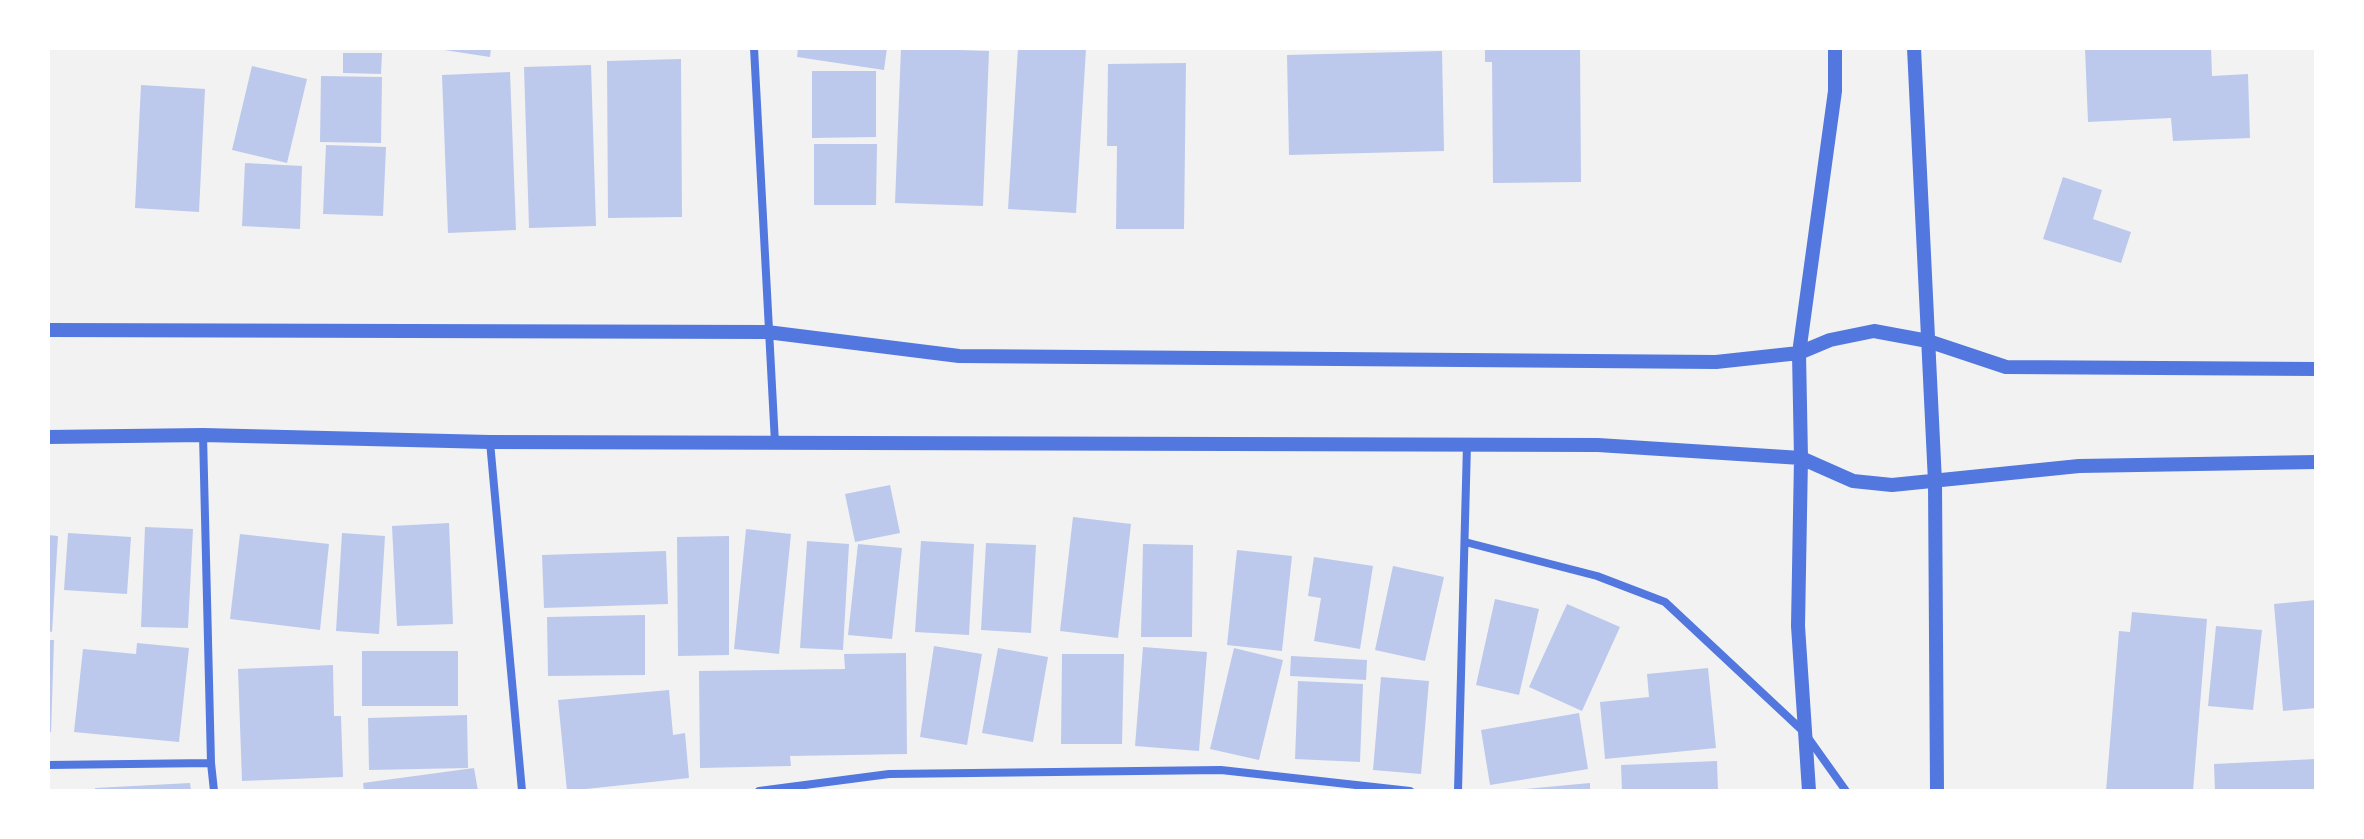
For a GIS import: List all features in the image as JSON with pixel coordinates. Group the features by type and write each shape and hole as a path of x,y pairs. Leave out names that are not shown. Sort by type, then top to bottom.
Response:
{"street":[{"path":"754,48 775,443"},
{"path":"1809,791 1798,626 1799,353 1835,91 1835,48"},
{"path":"1914,48 1935,482 1937,791"},
{"path":"48,330 767,332 959,356 1716,362 1799,353 1830,340 1874,331 1928,341 2006,367 2316,369"},
{"path":"48,437 203,435 490,442 1598,445 1801,458 1853,481 1892,485 2079,466 2316,462"},
{"path":"203,435 214,791"},
{"path":"490,442 522,791"},
{"path":"1458,791 1467,444"},
{"path":"1465,542 1597,576 1665,602 1804,732 1846,791"},
{"path":"48,765 211,763"},
{"path":"759,791 889,774 1221,770 1410,791"}],"building":[{"path":"431,48 491,48 490,57"},
{"path":"798,48 887,48 884,70 797,57"},
{"path":"901,48 989,51 983,206 895,203"},
{"path":"1018,48 1086,49 1076,213 1008,209"},
{"path":"1485,48 1580,48 1581,182 1493,183 1492,62 1485,62"},
{"path":"2085,48 2211,48 2212,76 2248,74 2250,138 2173,141 2171,118 2088,122"},
{"path":"1442,51 1444,151 1289,155 1287,55"},
{"path":"343,53 382,53 381,74 343,73"},
{"path":"681,59 682,217 608,218 607,61"},
{"path":"1186,63 1184,229 1116,229 1117,146 1107,146 1108,64"},
{"path":"591,65 596,226 529,228 524,67"},
{"path":"252,66 307,79 287,163 232,150"},
{"path":"812,71 876,71 876,137 812,138"},
{"path":"510,72 516,230 448,233 442,75"},
{"path":"321,76 382,77 381,143 320,142"},
{"path":"141,85 205,89 199,212 135,208"},
{"path":"814,144 877,144 876,205 814,205"},
{"path":"326,145 386,147 383,216 323,214"},
{"path":"245,163 302,166 300,229 242,226"},
{"path":"2063,177 2102,190 2093,219 2131,232 2121,263 2043,239"},
{"path":"890,485 900,533 855,542 845,494"},
{"path":"1073,517 1131,524 1118,638 1060,631"},
{"path":"449,523 453,624 397,626 392,526"},
{"path":"145,527 193,529 188,628 141,627"},
{"path":"746,529 791,534 779,654 734,649"},
{"path":"68,533 131,537 127,594 64,590"},
{"path":"342,533 385,536 379,634 336,631"},
{"path":"240,534 329,544 320,630 230,619"},
{"path":"48,535 58,536 52,632 48,631"},
{"path":"729,536 729,655 678,656 677,537"},
{"path":"807,541 849,544 843,650 800,648"},
{"path":"921,541 974,544 969,635 915,632"},
{"path":"986,543 1036,545 1031,633 981,630"},
{"path":"858,544 902,548 892,639 848,635"},
{"path":"1143,544 1193,545 1192,637 1141,637"},
{"path":"1237,550 1292,556 1282,651 1227,645"},
{"path":"666,551 668,604 544,608 542,555"},
{"path":"1314,557 1373,566 1360,649 1314,641 1321,598 1308,596"},
{"path":"1393,566 1444,577 1425,661 1375,650"},
{"path":"1495,599 1539,609 1519,695 1476,685"},
{"path":"2316,600 2316,708 2283,711 2274,604"},
{"path":"1567,604 1620,627 1582,711 1529,687"},
{"path":"2132,612 2207,619 2193,791 2106,791 2119,631 2130,632"},
{"path":"645,615 645,675 548,676 547,617"},
{"path":"2216,626 2262,630 2253,710 2208,706"},
{"path":"48,640 54,640 51,732 48,732"},
{"path":"137,643 189,648 179,742 74,732 83,649 136,654"},
{"path":"934,646 982,654 967,745 920,737"},
{"path":"1143,647 1207,652 1199,751 1135,746"},
{"path":"998,648 1048,657 1033,742 982,733"},
{"path":"1234,648 1283,660 1259,760 1210,749"},
{"path":"362,651 458,651 458,706 362,706"},
{"path":"906,653 907,754 790,756 791,766 700,768 699,671 845,669 844,654"},
{"path":"1062,654 1124,654 1122,744 1061,744"},
{"path":"1291,656 1367,660 1366,680 1290,676"},
{"path":"333,665 334,716 341,716 343,777 242,781 238,669"},
{"path":"1708,668 1716,748 1605,759 1600,702 1649,697 1647,674"},
{"path":"1381,677 1429,681 1421,774 1373,770"},
{"path":"1298,681 1363,684 1360,762 1295,759"},
{"path":"669,690 673,735 685,733 689,778 567,791 558,700"},
{"path":"1579,713 1588,769 1490,785 1481,730"},
{"path":"467,715 468,768 369,770 368,718"},
{"path":"2316,759 2316,791 2215,791 2214,764"},
{"path":"1717,761 1718,791 1622,791 1621,765"},
{"path":"474,768 478,791 364,791 363,783"},
{"path":"190,783 191,791 95,791 95,788"},
{"path":"1590,783 1590,791 1525,789"}]}
